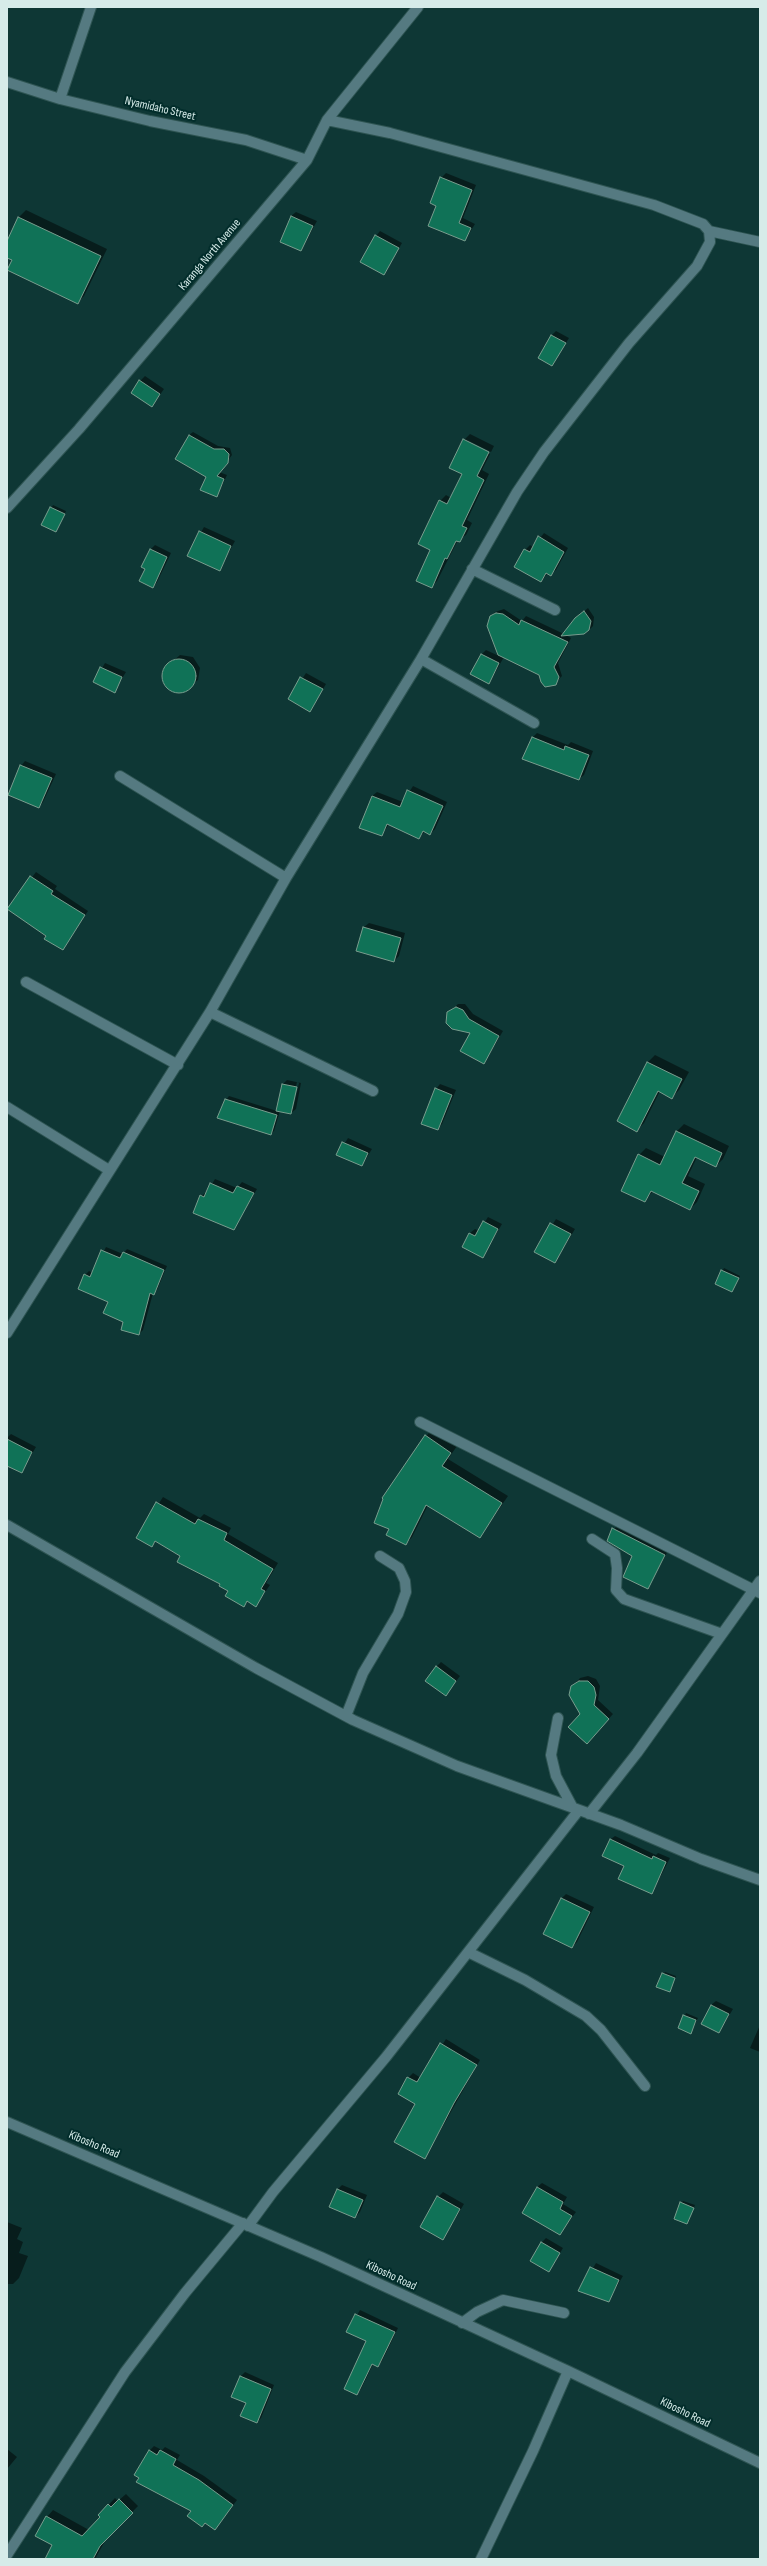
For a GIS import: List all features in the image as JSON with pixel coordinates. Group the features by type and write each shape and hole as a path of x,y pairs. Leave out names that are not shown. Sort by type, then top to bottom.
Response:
{"street":[{"path":"60,99 92,7"},
{"name":"Karanga North Avenue","path":"7,508 79,429 307,160 327,120 418,7"},
{"name":"Nyamidaho Street","path":"7,82 60,99 150,121 246,140 307,160"},
{"path":"7,1333 63,1248 109,1170 178,1065 210,1012 286,878 420,659 517,492 544,452 629,343 697,266 710,242 709,231 703,224 688,216 619,194 390,133 327,120"},
{"path":"709,231 760,242"},
{"path":"472,569 554,610"},
{"path":"420,659 534,723"},
{"path":"120,776 286,878"},
{"path":"26,982 178,1065"},
{"path":"210,1012 373,1091"},
{"path":"7,1107 109,1170"},
{"path":"420,1422 757,1591"},
{"path":"7,1525 256,1668 346,1716 457,1766 576,1809 760,1880"},
{"path":"592,1539 615,1554 617,1568 616,1590 624,1599 722,1634"},
{"path":"346,1716 363,1673 398,1614 406,1592 399,1568 380,1556"},
{"path":"589,1814 637,1753 722,1634 757,1591 760,1581"},
{"path":"558,1718 551,1755 556,1776 576,1809"},
{"path":"7,2555 125,2372 185,2292 246,2225 386,2056 468,1952 576,1809"},
{"path":"468,1952 526,1980 586,2016 601,2030 645,2086"},
{"name":"Kibosho Road","path":"7,2122 321,2257 568,2371 760,2463"},
{"path":"462,2323 477,2312 503,2300 564,2314"},
{"path":"480,2559 532,2451 568,2371"}],"building":[{"path":"440,177 472,190 459,223 471,228 465,241 428,226 436,206 430,203"},
{"path":"291,216 313,226 301,251 280,242"},
{"path":"18,217 101,256 78,304 7,270 12,260 7,258 7,241"},
{"path":"375,235 399,248 384,275 360,262"},
{"path":"551,335 566,343 552,366 538,358"},
{"path":"139,380 160,394 152,407 131,393"},
{"path":"189,435 214,449 224,449 229,454 228,463 217,476 224,479 217,497 200,490 206,477 175,459"},
{"path":"463,439 489,452 477,476 484,480 462,526 467,528 460,542 456,541 447,559 445,558 432,588 416,581 430,550 418,544 439,500 447,504 462,474 449,468"},
{"path":"50,507 65,514 56,532 41,525"},
{"path":"199,531 231,546 220,571 187,556"},
{"path":"538,536 564,552 551,576 546,573 541,582 514,567 524,549 530,552"},
{"path":"150,549 167,557 153,588 139,581 145,569 141,567"},
{"path":"584,611 591,621 589,630 584,634 561,636 575,618"},
{"path":"496,613 503,614 519,625 521,620 568,642 554,667 559,677 556,685 545,687 541,682 539,675 498,655 487,626 490,616"},
{"path":"481,654 499,663 489,684 470,674"},
{"path":"176,659 182,659 186,660 193,666 196,676 195,683 189,690 182,693 176,693 172,692 165,686 162,679 162,673 163,669 169,662"},
{"path":"100,667 122,677 115,693 93,682"},
{"path":"300,677 323,689 310,712 288,699"},
{"path":"532,737 564,750 565,746 589,755 579,780 522,759"},
{"path":"20,765 52,778 39,808 8,795"},
{"path":"407,790 443,806 430,835 423,831 419,839 387,824 382,836 359,828 372,796 400,807"},
{"path":"30,876 53,891 51,894 85,915 63,950 44,939 46,936 7,909"},
{"path":"363,927 401,938 394,962 356,951"},
{"path":"456,1007 463,1010 469,1019 499,1036 484,1064 460,1051 470,1033 452,1029 446,1023 447,1012"},
{"path":"647,1062 682,1079 672,1099 658,1091 637,1132 617,1121"},
{"path":"282,1084 297,1087 291,1114 276,1111"},
{"path":"435,1088 452,1095 438,1130 421,1124"},
{"path":"225,1099 277,1115 271,1135 217,1118"},
{"path":"676,1131 722,1153 716,1167 695,1157 682,1183 699,1191 690,1210 651,1191 645,1202 621,1191 638,1154 660,1165"},
{"path":"342,1142 368,1153 362,1166 336,1155"},
{"path":"210,1183 233,1193 237,1186 254,1193 234,1230 193,1213 200,1195 204,1197"},
{"path":"483,1221 498,1229 483,1258 462,1247 469,1233 475,1236"},
{"path":"550,1223 571,1234 555,1263 534,1252"},
{"path":"101,1250 120,1258 123,1252 164,1270 154,1295 150,1293 139,1335 121,1330 123,1322 103,1313 108,1302 78,1289 84,1274 90,1277"},
{"path":"721,1270 739,1278 732,1292 715,1284"},
{"path":"425,1435 451,1453 442,1466 502,1503 480,1538 426,1505 406,1545 386,1535 389,1529 374,1523 383,1499 382,1498"},
{"path":"7,1439 32,1452 22,1473 7,1466"},
{"path":"156,1502 195,1524 198,1519 227,1533 224,1540 273,1569 261,1589 265,1591 256,1607 247,1601 244,1607 225,1596 228,1591 219,1586 220,1584 177,1562 180,1556 155,1541 152,1547 136,1538"},
{"path":"612,1528 665,1555 648,1589 623,1577 632,1556 607,1541"},
{"path":"436,1666 456,1681 446,1696 425,1681"},
{"path":"579,1681 588,1681 594,1687 596,1695 594,1705 609,1719 587,1744 568,1727 580,1714 569,1695 571,1686"},
{"path":"610,1839 652,1859 653,1856 666,1862 652,1894 618,1879 624,1866 602,1856"},
{"path":"561,1898 590,1912 572,1948 543,1934"},
{"path":"662,1973 675,1978 670,1992 656,1987"},
{"path":"711,2005 729,2014 719,2033 701,2024"},
{"path":"683,2015 696,2020 691,2034 678,2028"},
{"path":"440,2043 477,2065 454,2103 425,2159 394,2142 415,2104 398,2094 407,2077 417,2082"},
{"path":"537,2187 563,2202 560,2209 572,2216 560,2235 522,2213"},
{"path":"337,2189 363,2200 355,2218 329,2207"},
{"path":"437,2196 460,2209 443,2240 420,2227"},
{"path":"680,2202 694,2208 687,2224 674,2219"},
{"path":"541,2242 560,2253 549,2272 530,2261"},
{"path":"590,2267 619,2280 609,2302 578,2291"},
{"path":"355,2314 395,2332 378,2367 372,2364 357,2395 344,2389 366,2341 346,2332"},
{"path":"240,2376 271,2389 257,2423 240,2416 246,2403 231,2397"},
{"path":"149,2450 157,2455 160,2450 176,2459 173,2465 199,2480 233,2505 215,2530 205,2523 202,2527 187,2516 191,2511 136,2482 139,2478 134,2475"},
{"path":"119,2499 133,2513 100,2546 93,2559 45,2559 52,2545 35,2536 46,2516 82,2536 100,2517 98,2515 108,2504 111,2507"}]}
